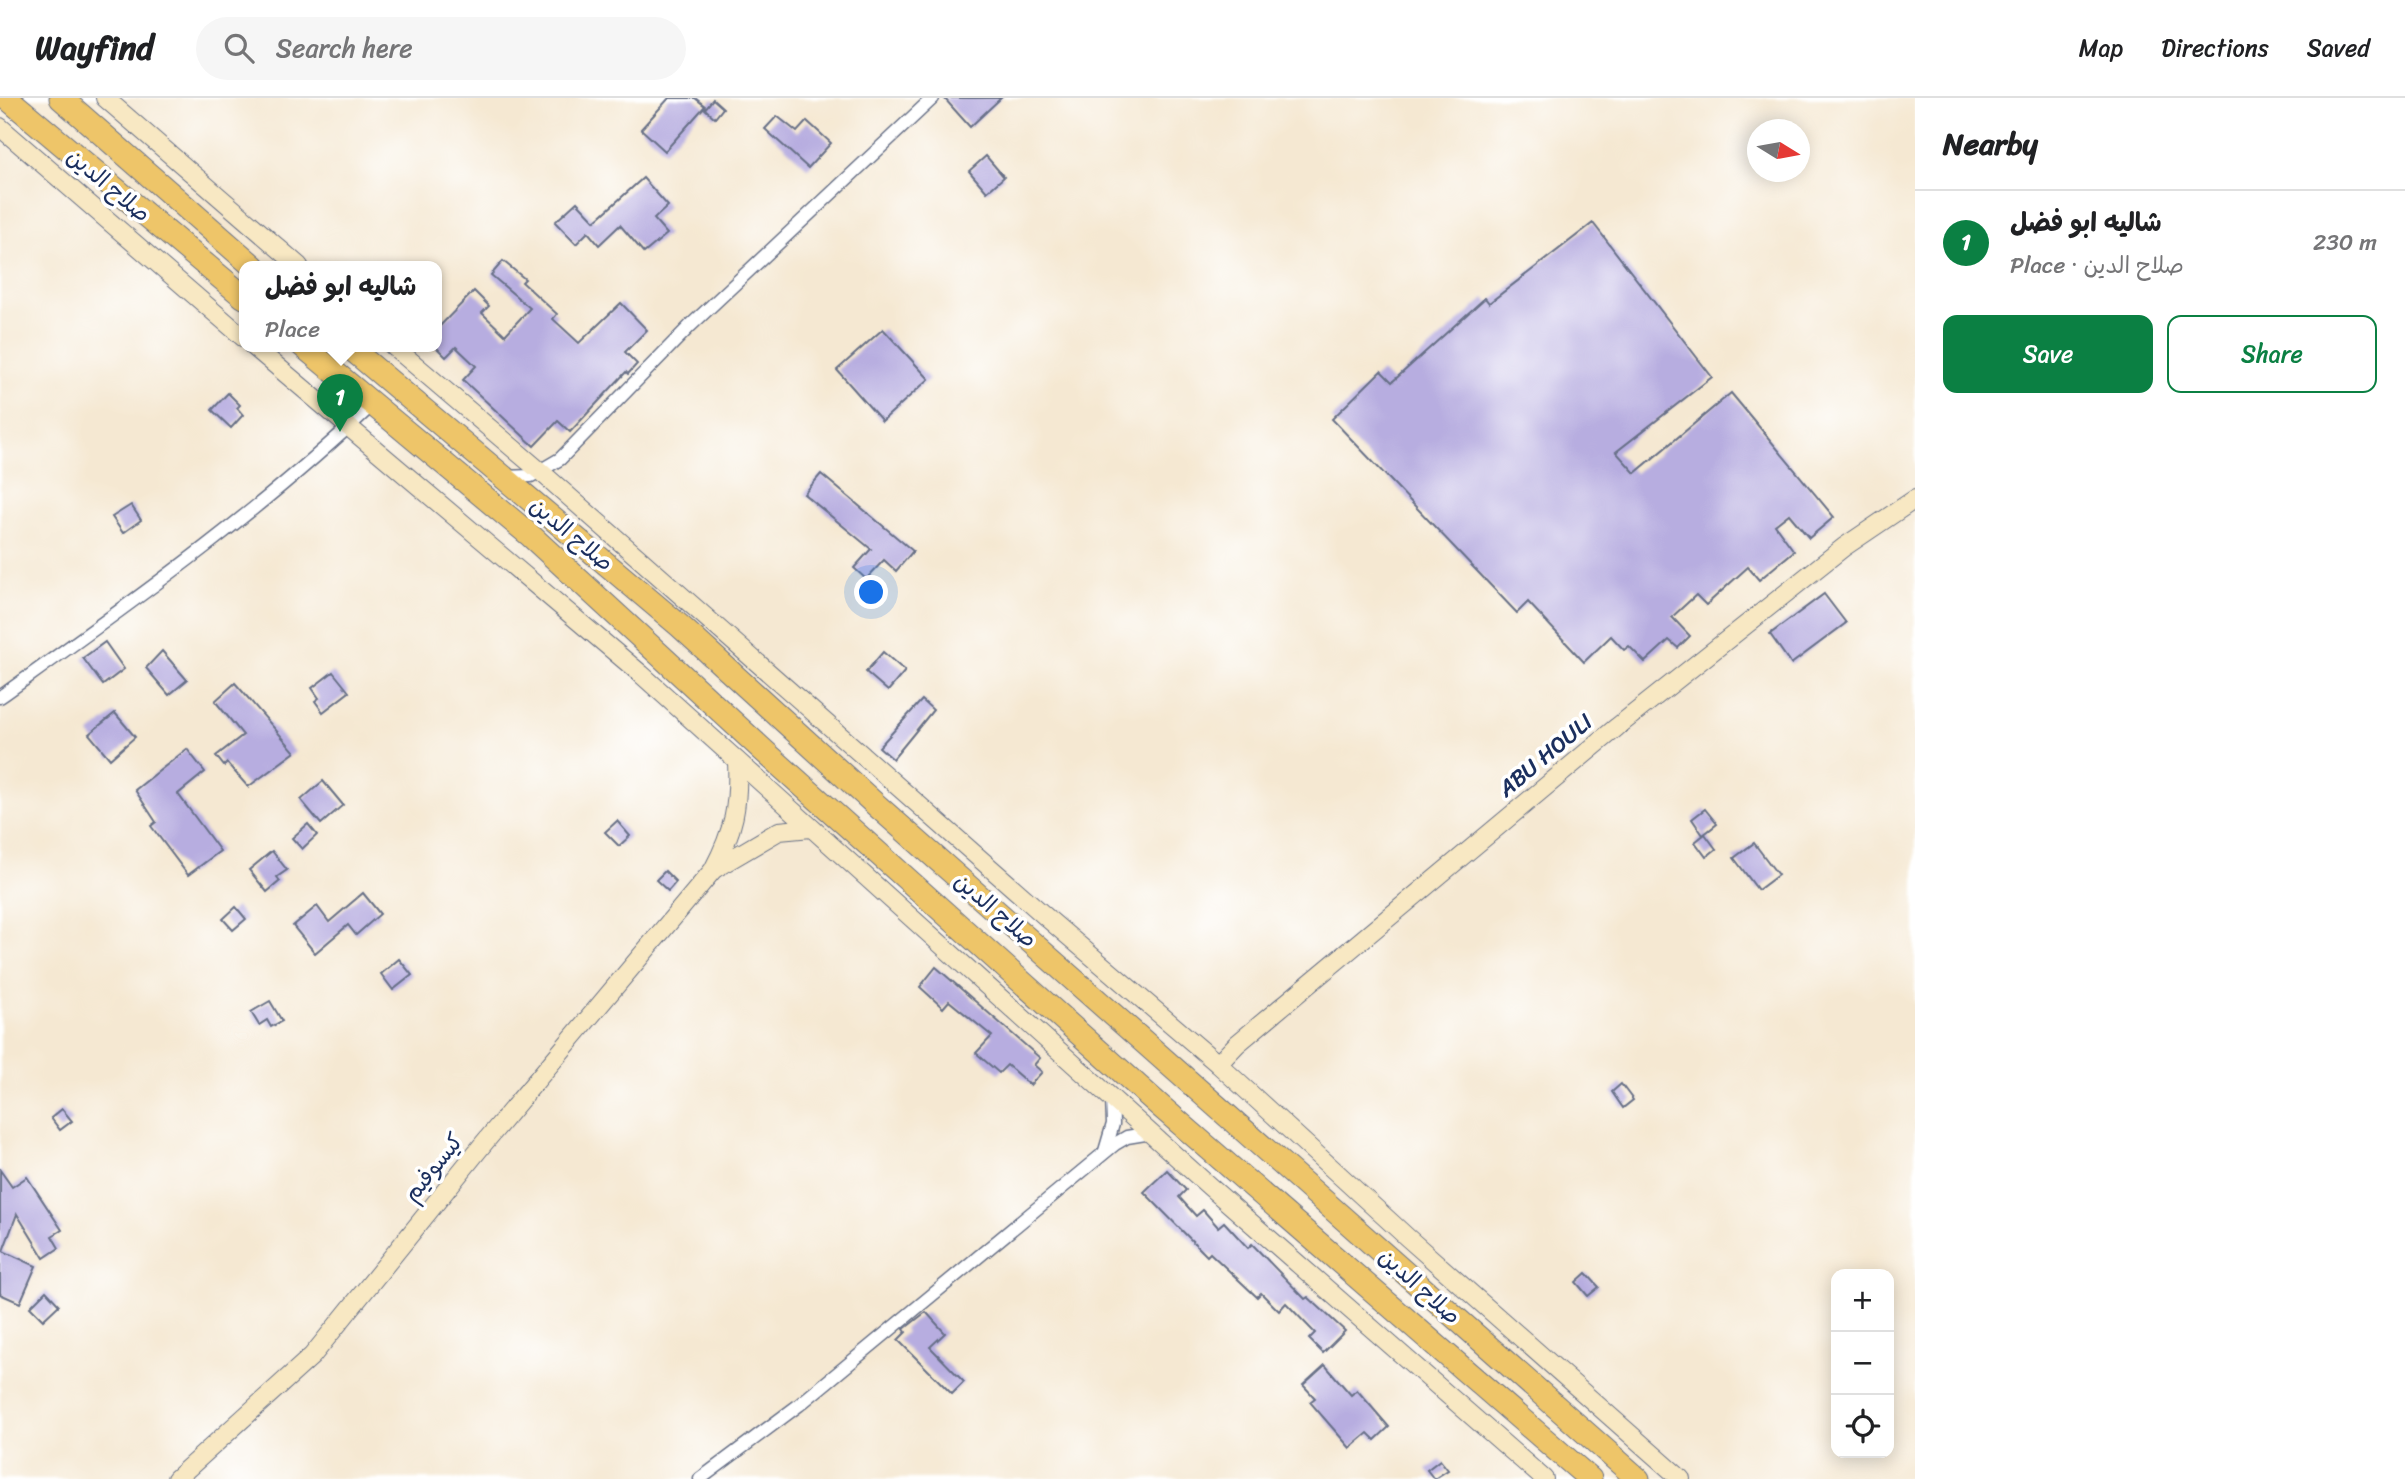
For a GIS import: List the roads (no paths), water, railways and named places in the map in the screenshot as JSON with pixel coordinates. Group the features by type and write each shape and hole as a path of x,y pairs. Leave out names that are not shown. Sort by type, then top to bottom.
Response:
{"highway":[{"name":"صلاح الدين","path":"8,98 239,293"},
{"name":"صلاح الدين","path":"61,98 247,261"},
{"name":"صلاح الدين","path":"310,352 531,536 764,751 1159,1105 1590,1479"},
{"name":"صلاح الدين","path":"355,352 680,626 874,804 1638,1479"},
{"path":"1548,1444 1551,1429 1573,1420"}],"main road":[{"path":"104,98 293,261"},
{"path":"0,127 239,334"},
{"path":"260,352 569,612 1021,1018 1545,1479"},
{"path":"400,352 541,472 1055,925 1218,1064 1418,1247 1681,1479"},
{"name":"ABU HOULI","path":"1218,1064 1237,1044 1617,727 1844,547 1915,499"},
{"name":"كيسوفيم","path":"176,1479 312,1356 484,1143 713,870 730,837 737,810 737,761"},
{"name":"كيسوفيم","path":"713,870 779,831 811,828"}],"street":[{"path":"504,477 531,476 560,459 690,326 933,98"},
{"path":"0,697 174,569 348,428 373,404"},
{"path":"1105,1152 1113,1124 1111,1096"},
{"path":"700,1479 799,1405 1105,1152 1127,1137 1151,1133"}],"place":[{"name":"شاليه ابو فضل","path":"340,432"}]}
